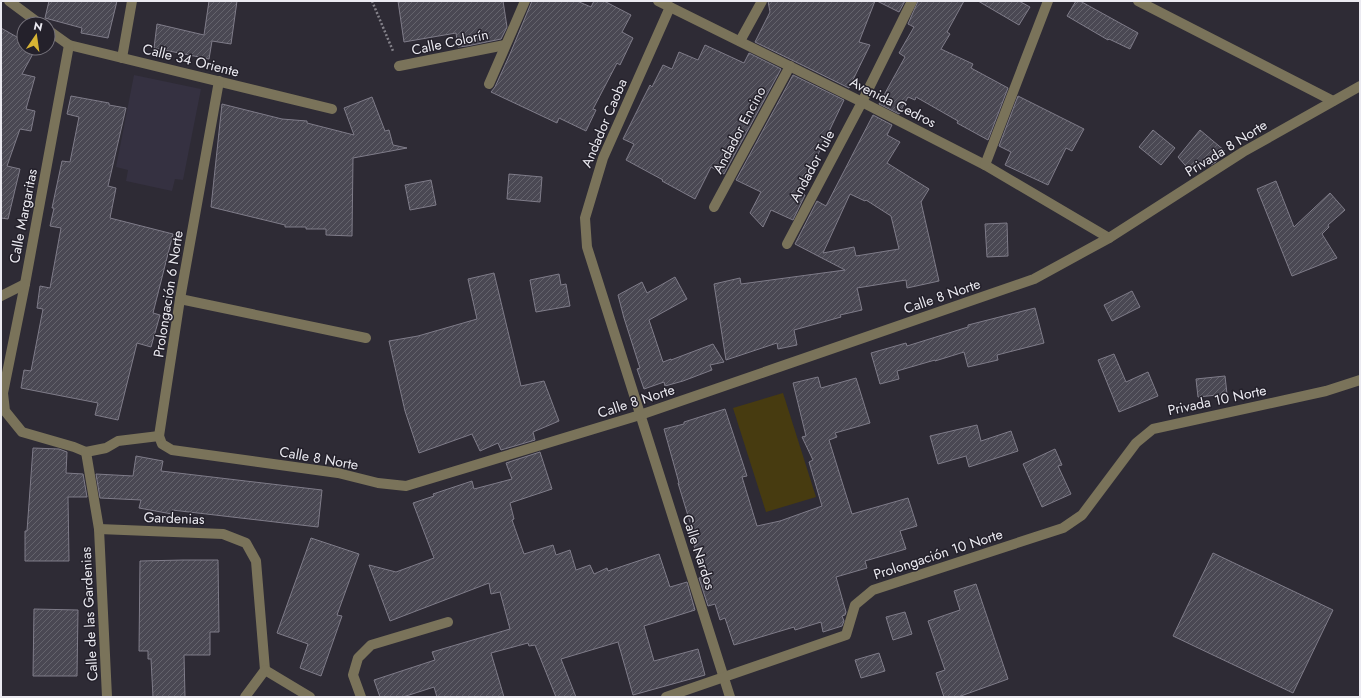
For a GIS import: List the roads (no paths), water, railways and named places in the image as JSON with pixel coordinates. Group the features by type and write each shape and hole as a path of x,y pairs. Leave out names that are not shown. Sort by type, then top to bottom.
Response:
{"street":[{"path":"9,1 29,16"},
{"path":"122,58 132,1"},
{"path":"489,84 525,1"},
{"name":"Avenida Cedros","path":"658,1 985,165 1109,238"},
{"path":"740,42 762,1"},
{"name":"Andador Tule","path":"787,244 862,102 912,1"},
{"path":"985,165 1048,1"},
{"path":"1138,1 1333,101"},
{"name":"Andador Caoba","path":"640,415 587,247 584,218 602,158 670,7"},
{"name":"Calle 34 Oriente","path":"56,36 69,45 332,108"},
{"name":"Calle Margaritas","path":"69,45 25,284 3,393 5,411 22,432 86,452"},
{"name":"Calle Colorín","path":"399,66 505,45"},
{"name":"Andador Encino","path":"714,208 790,66"},
{"name":"Prolongación 6 Norte","path":"159,436 180,299 219,81"},
{"name":"Privada 8 Norte","path":"1109,238 1243,152 1360,86"},
{"name":"Calle 8 Norte","path":"159,436 162,444 172,450 338,473 378,483 406,486 640,415 1034,279 1109,238"},
{"path":"1,296 25,284"},
{"path":"180,299 366,338"},
{"name":"Privada 10 Norte","path":"1103,486 1136,443 1153,429 1326,391 1360,380"},
{"name":"Calle Nardos","path":"640,415 730,697"},
{"path":"99,529 86,452 106,448 118,442 159,436"},
{"name":"Prolongación 10 Norte","path":"724,678 846,635 855,605 873,590 1063,528 1082,515 1103,486"},
{"name":"Gardenias","path":"99,529 223,534 246,543 256,561 265,670"},
{"name":"Calle de las Gardenias","path":"99,529 107,697"},
{"path":"361,697 353,675 358,658 371,645 448,622"},
{"path":"245,697 265,670 310,697"},
{"path":"666,697 724,678"}]}
